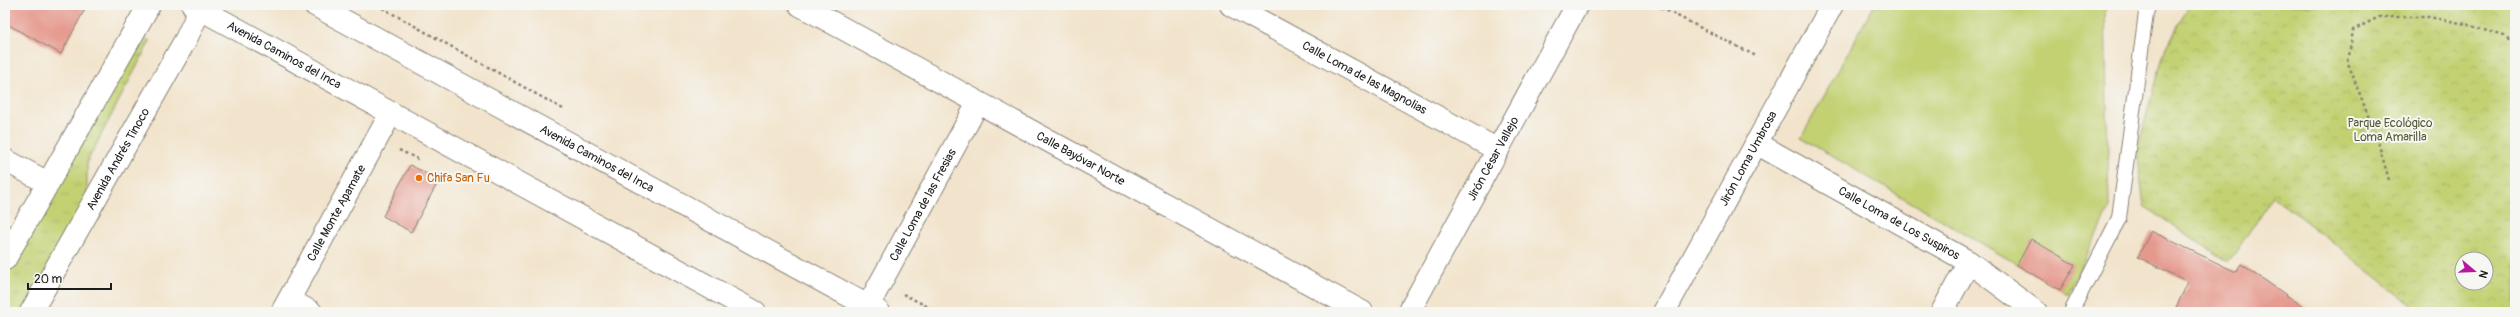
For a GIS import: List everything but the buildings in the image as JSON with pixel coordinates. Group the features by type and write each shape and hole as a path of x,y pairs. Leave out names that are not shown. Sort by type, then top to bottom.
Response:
{"street":[{"path":"5,260 149,5"},
{"name":"Avenida Caminos del Inca","path":"315,5 874,309"},
{"name":"Calle Bayóvar Norte","path":"800,5 1362,312"},
{"name":"Calle Loma de las Magnolias","path":"1231,5 1498,150"},
{"name":"Jirón César Vallejo","path":"1409,312 1577,5"},
{"name":"Jirón Loma Umbrosa","path":"1664,312 1832,5"},
{"name":"Avenida Caminos del Inca","path":"198,6 756,312"},
{"name":"Avenida Andrés Tinoco","path":"31,312 198,6"},
{"name":"Calle Loma de las Fresias","path":"874,309 881,282 978,103"},
{"name":"Calle Monte Apamate","path":"286,306 391,113"},
{"name":"Calle Loma de Los Suspiros","path":"1756,143 1969,262 2036,312"},
{"path":"5,160 48,183"},
{"path":"1942,312 1969,262"},
{"path":"286,306 311,312"}],"lane":[{"path":"2071,312 2119,218 2146,13 2149,5"}],"path":[{"path":"377,5 566,110"},
{"path":"1656,5 1756,56"},
{"path":"2389,180 2378,142 2348,63 2353,30 2379,17 2429,18 2466,24 2504,36 2515,46"},
{"path":"881,282 938,312"}],"green space":[{"path":"1874,5 2105,5 2109,208 2068,294 1801,138"},
{"name":"Parque Ecológico Loma Amarilla","path":"2189,5 2515,5 2515,312 2421,312 2273,196 2229,262 2144,206 2137,151 2162,56"},
{"path":"139,35 150,41 87,162 87,204 29,312 5,312 5,271"}],"place":[{"name":"Chifa San Fu","path":"419,178"}]}
